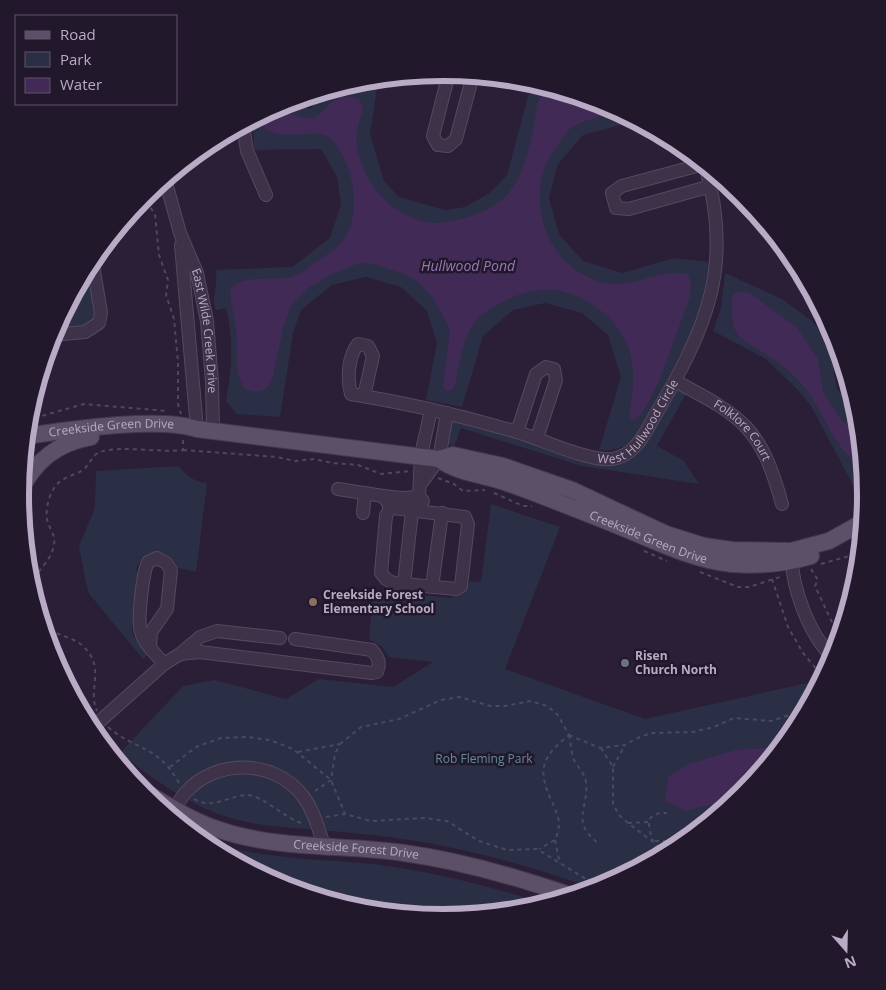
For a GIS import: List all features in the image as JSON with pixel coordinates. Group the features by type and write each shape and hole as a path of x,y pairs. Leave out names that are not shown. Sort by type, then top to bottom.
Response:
{"main road":[{"name":"Creekside Green Drive","path":"30,472 43,458 72,441 192,424"},
{"name":"Creekside Green Drive","path":"33,435 116,426 192,424 438,459 448,467 498,480 568,505 664,545 730,564 764,565 792,562 832,549 855,537"},
{"name":"Creekside Green Drive","path":"792,562 856,526"},
{"name":"Creekside Forest Drive","path":"182,816 233,834 271,841 388,850 461,863 522,879 560,892"}],"street":[{"path":"447,81 433,136 438,145 448,146 456,139 471,82"},
{"path":"242,133 252,168 266,195"},
{"path":"696,167 622,186 612,193 616,208 629,209 711,186"},
{"name":"West Hullwood Circle","path":"364,396 373,356 368,346 358,344 352,351 348,384 352,394 447,413 518,432 595,458 612,459 627,454 640,442 675,381 706,314 714,279 715,214 708,177"},
{"name":"East Wilde Creek Drive","path":"166,187 180,233 197,273 207,321 212,382 192,424"},
{"name":"East Wilde Creek Drive","path":"180,233 192,424"},
{"path":"60,335 85,332 99,323 101,313 93,274"},
{"path":"518,432 536,374 546,367 554,369 556,380 537,438"},
{"name":"Folklore Court","path":"675,381 727,410 746,425 762,447 773,472 782,504"},
{"path":"404,584 412,511 419,497 424,476 421,456 430,410"},
{"path":"424,476 438,459 447,413"},
{"path":"338,489 402,498 419,497 438,513"},
{"path":"363,513 365,493"},
{"path":"383,496 389,510 386,516 381,573 386,580 393,583 456,589 461,586 468,524 465,517 394,508 389,510"},
{"path":"432,587 438,513"},
{"path":"150,647 151,632 167,609 170,570 166,563 157,558 148,562 143,572 140,631 150,647 164,664"},
{"path":"792,562 809,621 821,646 827,651"},
{"path":"98,723 164,664 180,654 200,637 217,631 280,638"},
{"path":"180,654 200,652 372,673 378,672 380,666 378,656 372,650 295,639"},
{"path":"175,810 187,792 212,774 230,768 248,767 264,770 290,784 302,796 316,821 324,845"}],"path":[{"path":"148,204 155,214 158,255 168,280 166,295 174,319 178,404 192,424"},
{"path":"36,417 84,404 114,408 155,408 192,424"},
{"path":"183,450 192,424"},
{"path":"37,574 51,553 54,539 47,519 48,502 52,490 61,480 82,471 93,456 100,452 142,449 152,452 183,450 276,457 295,461 314,459 332,463 358,465 381,474 402,471 454,484 463,491 488,490 523,506 532,507"},
{"path":"641,550 671,562"},
{"path":"835,628 815,586 818,580 810,567 853,555"},
{"path":"700,572 738,587 758,586 772,579 792,562"},
{"path":"772,579 788,627 804,653 818,671"},
{"path":"53,633 84,647 93,661 97,673 94,690 96,708 102,719 115,733 154,753 170,767 187,792 202,804 212,804 247,795 257,797 287,817 304,824 345,814 371,820 424,818 447,821 479,841 507,850 538,850 555,840"},
{"path":"315,791 331,780 334,754 340,744 361,726 399,719 441,700 460,697 490,706 505,706 531,701 547,706 558,715 569,735 575,761 586,781 582,822 588,835 598,843"},
{"path":"569,735 600,748 625,745 634,739 651,733 694,732 714,727 734,718 771,721 795,713"},
{"path":"560,864 555,840 559,824 556,810 544,783 542,770 548,754 569,735"},
{"path":"170,767 196,747 221,738 247,737 270,740 298,752 331,780 345,814"},
{"path":"298,752 340,744"},
{"path":"625,745 613,767 612,804 628,824 660,847"},
{"path":"600,748 613,767"},
{"path":"656,850 648,830 648,822 654,815 667,813"},
{"path":"628,824 648,822"},
{"path":"652,840 659,843 668,842"},
{"path":"538,850 591,882"}],"green space":[{"path":"377,88 370,134 384,181 399,197 445,210 465,207 490,193 507,175 530,90 576,103 627,123 583,135 558,164 549,198 559,234 583,261 622,273 674,258 709,262 702,304 691,335 636,438 619,448 599,450 621,377 608,335 582,313 545,303 513,310 483,336 462,407 426,400 437,343 427,311 401,287 366,277 332,285 301,310 293,333 280,417 237,414 226,401 231,366 231,343 226,308 216,310 214,305 215,270 292,267 330,238 341,204 337,177 321,149 254,150 253,127 302,106 310,109 316,101 362,89"},
{"path":"725,273 782,299 812,321 821,333 831,354 837,389 846,399 849,414 854,441 857,493 811,406 798,390 766,359 713,331 721,308"},
{"path":"91,278 97,313 89,323 72,329 63,330"},
{"path":"678,390 687,392 657,446 684,461 699,484 582,466 461,428 454,447 445,443 448,427 452,422 460,420 595,463 633,456 649,438 672,394"},
{"path":"179,466 191,478 207,483 196,572 178,568 174,561 162,553 155,552 149,554 143,557 139,563 136,571 138,571 132,627 133,635 147,654 144,660 90,595 79,546 95,508 96,471"},
{"name":"Rob Fleming Park","path":"491,504 560,527 505,669 645,719 813,682 772,747 736,788 716,806 695,824 650,854 602,878 583,885 507,861 439,845 375,835 264,825 238,820 206,809 176,793 120,753 183,686 215,680 286,699 319,679 393,687 433,662 389,657 382,647 369,639 373,595 376,592 387,591 450,598 463,593 470,581 481,582"},
{"path":"224,846 268,855 394,867 490,887 531,899 497,906 470,908 443,909 389,906 336,895 284,878 260,867"}],"water":[{"name":"Hullwood Pond","path":"542,93 550,95 608,115 572,127 565,134 549,159 542,177 540,197 542,216 548,235 557,252 571,266 588,277 603,282 628,283 663,274 688,274 691,284 690,296 658,384 641,414 633,421 629,417 633,389 633,370 626,342 611,320 590,303 565,292 552,290 528,292 504,301 480,317 471,328 464,343 455,384 452,390 446,391 443,386 450,329 433,298 418,282 407,275 373,264 359,263 330,275 307,289 291,306 284,325 272,381 265,390 256,392 246,390 237,369 237,337 230,290 243,281 286,278 303,272 339,246 348,232 354,206 354,192 347,164 341,151 333,141 327,136 319,134 290,135 272,132 264,127 267,120 282,113 313,119 333,101 343,97 359,99 363,106 356,138 358,152 366,174 373,186 387,202 406,215 426,222 437,223 470,216 488,209 512,189 526,159 539,98"},
{"path":"740,291 751,294 797,328 818,359 823,393 843,422 851,426 855,461 845,452 837,441 809,393 798,380 736,332 732,318 733,294"},
{"path":"771,748 736,788 719,803 685,811 665,800 668,777 688,764 736,750"}],"place":[{"name":"Creekside Forest Elementary School","path":"313,602"},
{"name":"Risen Church North","path":"625,663"}]}
